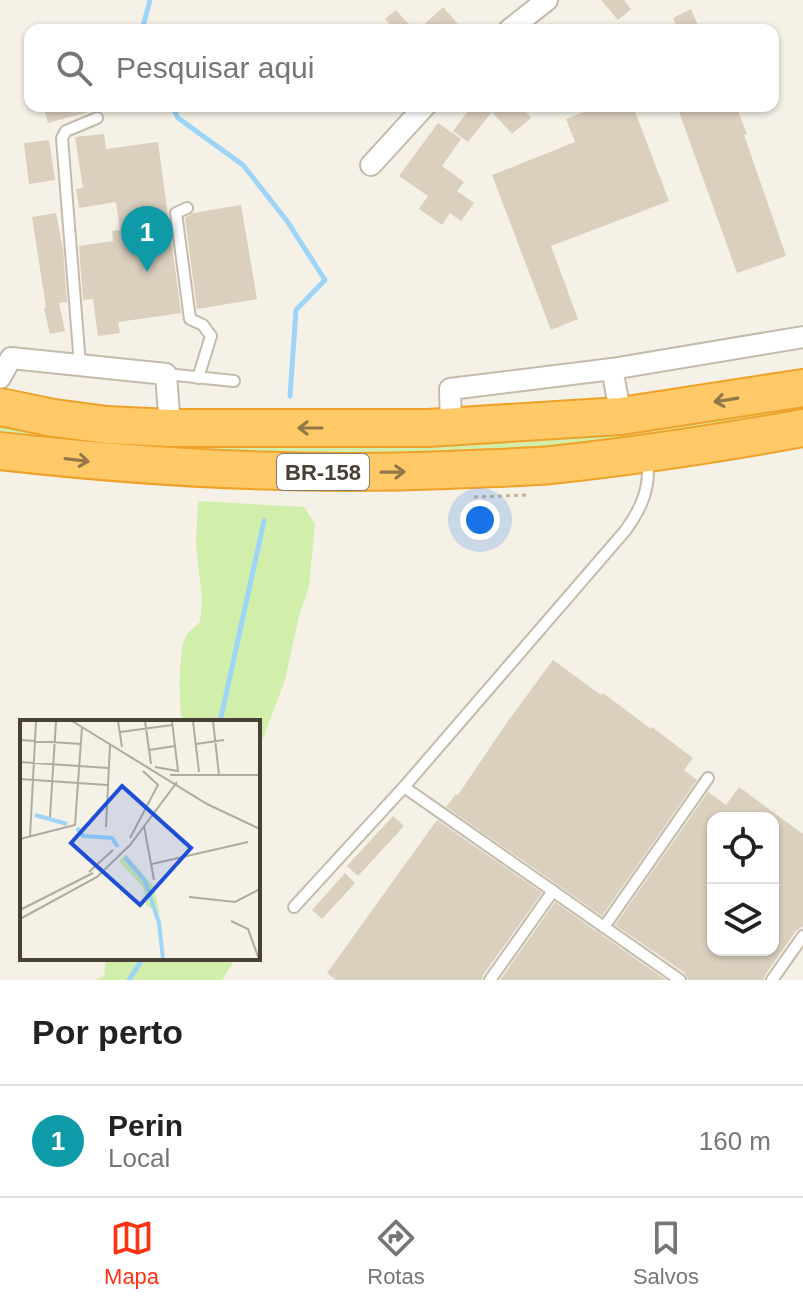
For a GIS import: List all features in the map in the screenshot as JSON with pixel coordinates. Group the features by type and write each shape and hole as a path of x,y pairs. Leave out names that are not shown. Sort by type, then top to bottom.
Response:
{"highway":[{"name":"BR-158","path":"0,407 107,425 170,428 451,427 621,416 803,388"},
{"name":"BR-158","path":"0,451 87,461 253,472 396,472 549,465 803,428"}],"street":[{"path":"517,24 547,0"},
{"path":"371,165 420,112"},
{"path":"451,427 450,389 612,369 803,337"},
{"path":"0,378 6,357 166,374 170,428"},
{"path":"612,369 621,416"}],"lane":[{"path":"80,365 62,138 66,131 97,118"},
{"path":"187,208 176,213 190,319 203,325 211,336 198,378"},
{"path":"166,374 234,381"},
{"path":"294,907 404,787 632,522 646,490 649,475 646,453"},
{"path":"604,927 708,778"},
{"path":"404,787 680,980"},
{"path":"490,980 553,891"},
{"path":"772,980 803,936"}],"green space":[{"path":"803,395 803,413 601,446 343,460 0,441 0,415 109,433"},
{"path":"198,501 304,507 315,524 309,587 299,616 285,680 260,747 260,720 182,720 180,665 183,643 200,622 202,600 196,544"},
{"path":"106,960 235,960 222,980 95,980 104,976"}],"building":[{"path":"601,0 624,0 631,9 618,20"},
{"path":"443,7 458,24 425,24"},
{"path":"691,9 697,24 676,24 673,18"},
{"path":"396,10 409,24 389,24 385,19"},
{"path":"45,112 88,112 48,123"},
{"path":"467,112 492,112 468,142 453,131"},
{"path":"492,112 526,112 531,118 512,134"},
{"path":"584,112 635,112 669,201 551,246 578,319 551,330 492,175 575,142 566,119"},
{"path":"679,112 738,112 747,134 744,135 786,256 737,273"},
{"path":"438,123 461,139 442,166 464,182 457,191 474,203 461,221 450,213 442,225 419,209 428,196 399,176"},
{"path":"104,134 106,149 158,142 181,313 118,322 120,333 98,336 93,299 83,300 79,246 113,241 112,231 120,230 116,202 79,208 76,189 83,188 75,137"},
{"path":"49,140 55,180 29,184 24,143"},
{"path":"241,205 257,299 197,309 185,218 193,213"},
{"path":"56,213 63,249 67,302 59,303 65,331 50,334 32,217"},
{"path":"553,660 693,758 684,770 697,780 602,916 446,807 458,795"},
{"path":"739,787 773,812 707,812 707,956 778,956 764,980 688,980 685,973 615,925 708,792 726,805"},
{"path":"393,816 404,826 358,876 347,866"},
{"path":"779,816 803,834 803,926 779,955"},
{"path":"437,820 542,893 482,980 336,980 327,973"},
{"path":"345,873 355,883 322,919 312,910"},
{"path":"555,902 599,933 666,980 500,980"}],"waterway":[{"path":"144,24 150,0"},
{"path":"175,112 178,118 243,165 287,221 325,280 296,310 290,396"},
{"path":"220,720 264,521"},
{"path":"129,980 142,960"}],"place":[{"name":"Perin","path":"147,272"}]}
